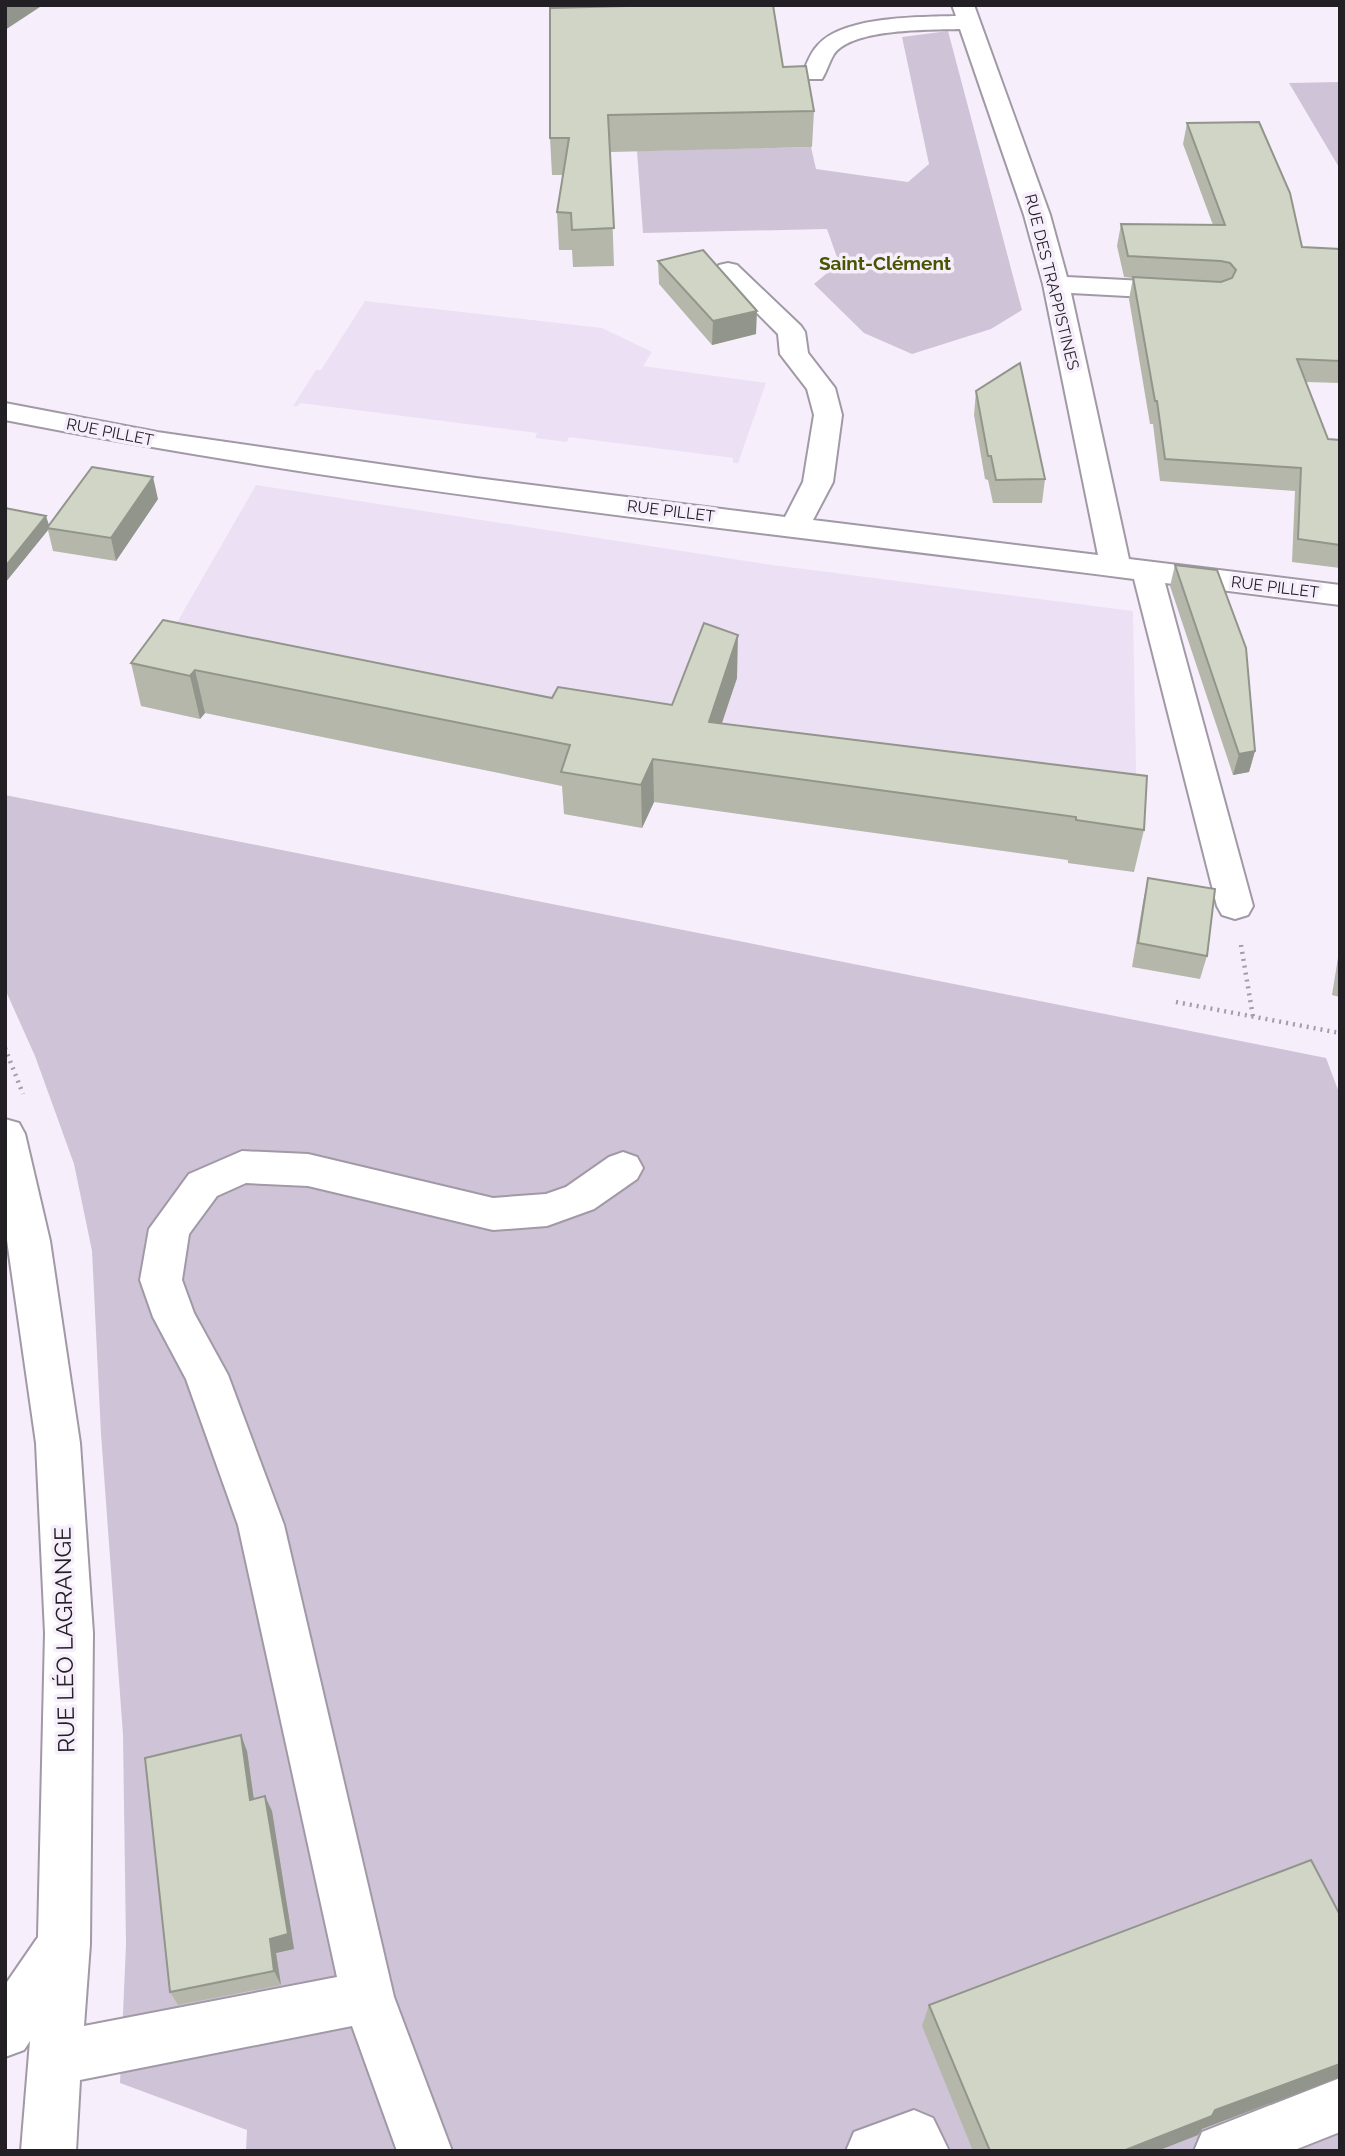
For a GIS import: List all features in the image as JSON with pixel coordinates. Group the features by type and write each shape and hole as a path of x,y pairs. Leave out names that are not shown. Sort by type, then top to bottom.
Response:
{"street":[{"path":"814,74 827,47 847,36 892,25 965,14"},
{"name":"RUE DES TRAPPISTINES","path":"965,14 1037,215 1056,284 1110,533 1131,569 1235,906"},
{"path":"728,271 791,332 794,354 821,388 828,415 818,482 795,527"},
{"path":"1056,284 1202,292"},
{"name":"RUE PILLET","path":"5,411 157,441 476,487 1340,595"},
{"name":"RUE LÉO LAGRANGE","path":"5,1134 29,1241 58,1443 69,1633 64,1944 48,2151"},
{"path":"425,2151 368,1997 261,1525 206,1375 174,1317 160,1280 169,1229 204,1185 243,1167 308,1170 493,1213 547,1210 580,1198 623,1168"},
{"path":"5,2031 64,1944"},
{"path":"55,2057 368,1997"},
{"path":"1221,2151 1340,2105"},
{"path":"873,2151 914,2137 922,2151"}],"path":[{"path":"1235,906 1253,1017"},
{"path":"1176,1002 1340,1033"}],"shaded area":[{"path":"948,31 1022,310 991,329 912,354 864,333 814,284 839,263 827,229 643,233 637,151 811,147 816,169 908,182 929,164 902,37"},
{"path":"1340,82 1340,169 1289,83"},
{"path":"365,301 602,328 652,352 643,366 766,383 738,463 733,463 733,458 569,437 567,442 535,438 537,433 300,403 293,406 316,370 321,370"},
{"path":"256,485 772,565 1133,611 1137,819 1134,872 1068,863 1067,860 654,802 642,828 564,814 572,788 205,713 200,719 141,706 173,663 156,659"},
{"path":"5,795 1326,1058 1340,1095 1340,2151 246,2151 247,2130 120,2083 126,1944 123,1735 101,1434 92,1251 74,1164 35,1056 5,989"}],"building":[{"path":"773,5 783,67 806,66 814,111 608,115 614,228 572,230 571,213 557,212 569,138 550,138 550,8"},
{"path":"1259,122 1290,193 1302,247 1340,249 1340,361 1297,359 1328,439 1340,440 1340,545 1298,539 1301,468 1165,459 1157,401 1133,277 1221,282 1232,278 1236,270 1230,263 1221,261 1128,256 1121,224 1225,225 1187,123"},
{"path":"703,250 757,311 713,321 658,261"},
{"path":"1020,363 1045,479 996,480 991,456 988,456 976,391"},
{"path":"92,467 153,477 111,538 47,528"},
{"path":"5,508 46,516 5,567"},
{"path":"1175,565 1217,570 1246,648 1255,751 1239,754"},
{"path":"163,620 552,698 558,687 672,705 704,623 738,635 709,722 1147,776 1144,830 1076,820 1076,817 653,759 641,785 561,772 570,745 195,670 190,676 131,663"},
{"path":"1148,878 1215,889 1207,956 1138,943"},
{"path":"241,1735 250,1800 265,1796 288,1934 270,1939 274,1971 170,1992 145,1758"},
{"path":"1311,1860 1340,1915 1340,2064 1215,2110 1212,2116 1123,2151 990,2151 929,2005"}],"district":[{"name":"Saint-Clément","path":"885,263"}]}
